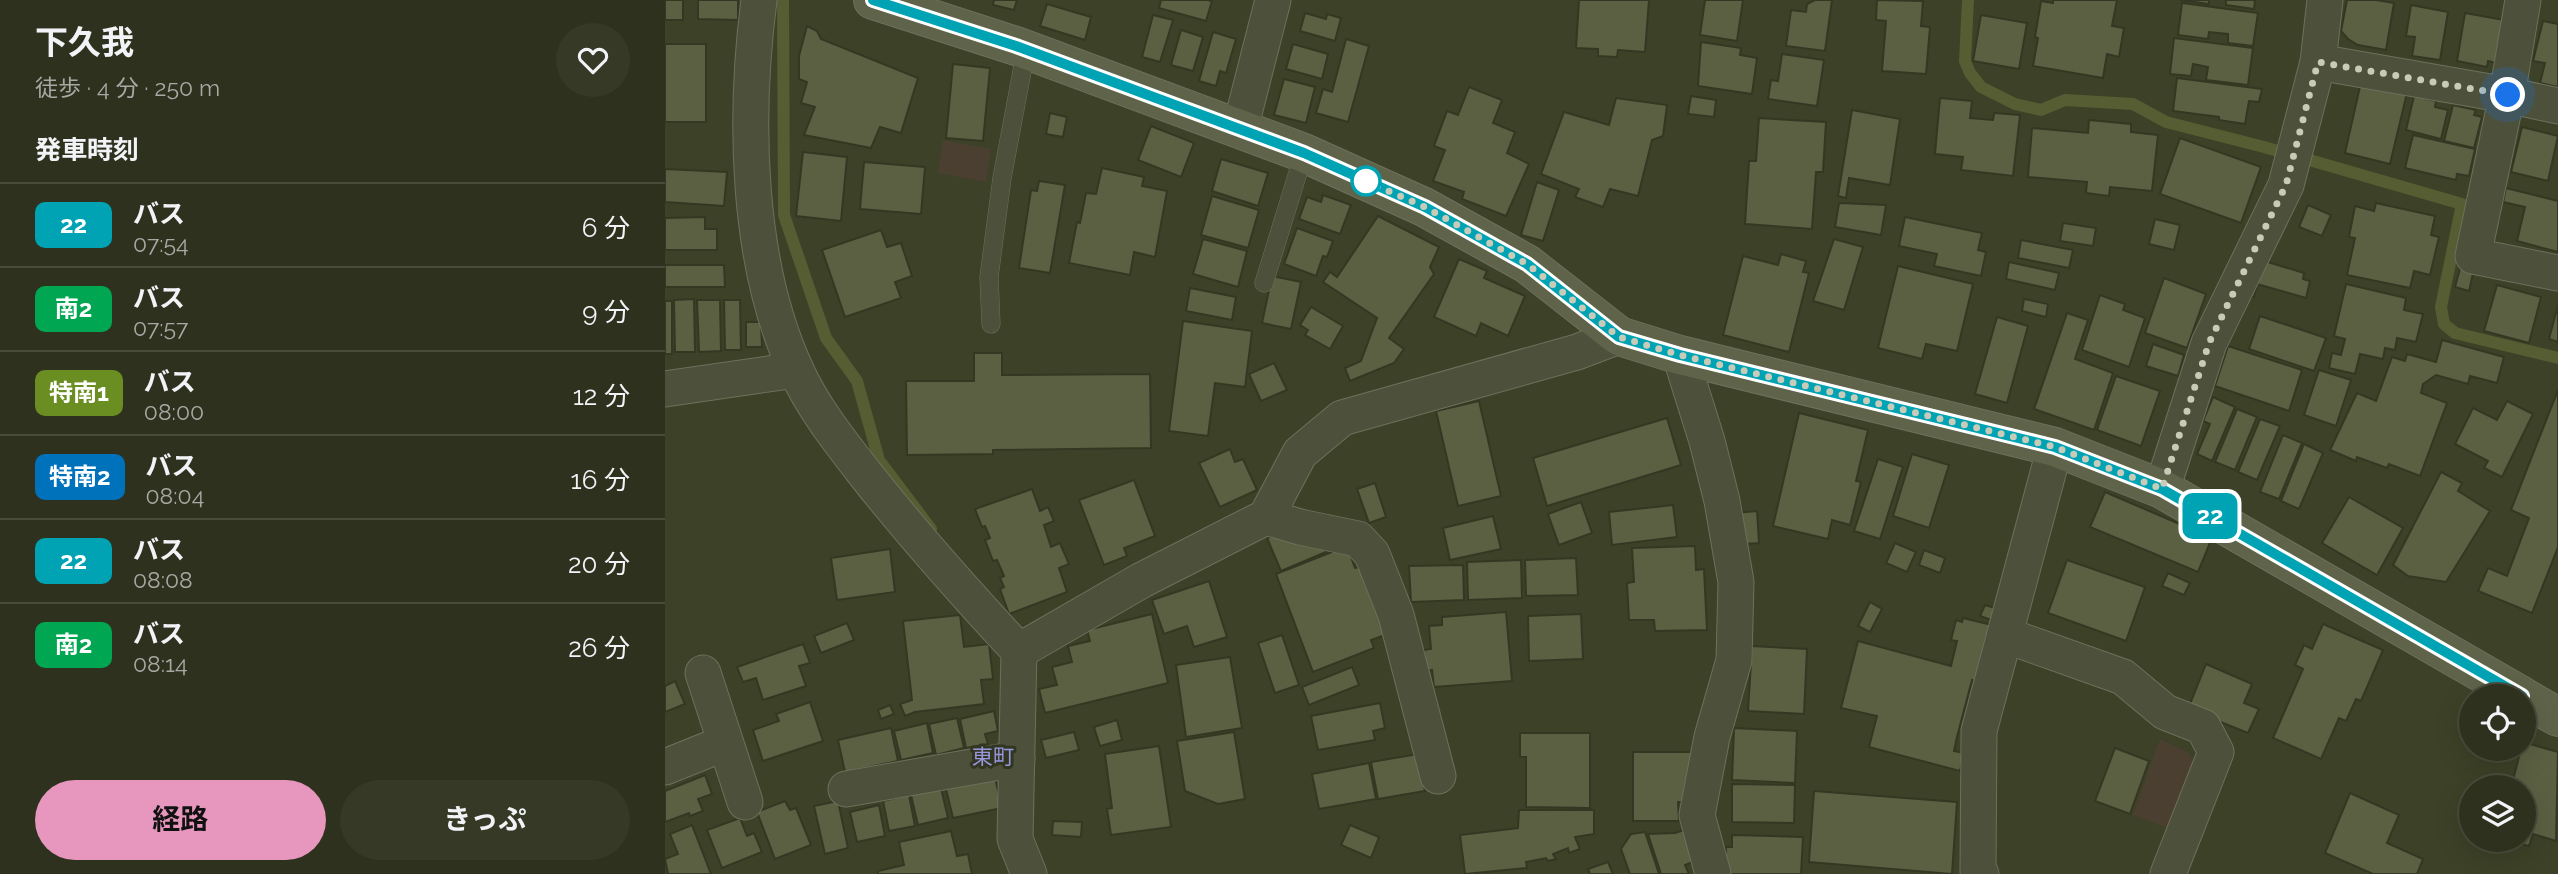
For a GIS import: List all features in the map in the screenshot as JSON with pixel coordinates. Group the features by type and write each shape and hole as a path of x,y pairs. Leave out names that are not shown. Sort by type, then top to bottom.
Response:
{"main road":[{"path":"873,0 1026,50 1240,129 1304,153 1425,207 1527,264 1619,337 1680,355 2055,447 2162,489 2500,684"},
{"path":"2536,704 2558,717"}],"street":[{"path":"758,0 751,125 752,178 765,273 774,309 796,370 833,433 916,538 1019,652 1015,839 1029,874"},
{"path":"1240,129 1273,0"},
{"path":"2162,489 2209,343 2286,185 2318,62 2325,0"},
{"path":"2523,0 2508,95 2473,256 2558,273"},
{"path":"2318,62 2558,106"},
{"path":"1019,652 1142,580 1266,517 1300,453 1342,418 1577,352 1619,337"},
{"path":"1680,355 1719,489 1736,582 1734,660 1712,737 1697,815 1713,874"},
{"path":"665,389 796,370"},
{"path":"1981,874 1978,871 1979,731 2055,447"},
{"path":"1266,517 1358,539 1372,554 1396,615 1437,776"},
{"path":"2005,635 2123,677 2165,712 2203,727 2215,752 2168,874"},
{"path":"703,673 745,802"},
{"path":"665,766 725,743"},
{"path":"846,789 1017,759"}],"lane":[{"path":"991,324 989,277 992,252 1002,178 1026,50"},
{"path":"1264,283 1304,153"}],"shaded area":[{"path":"943,140 991,149 986,182 938,173"},
{"path":"2160,739 2189,753 2199,775 2176,831 2133,815"}],"building":[{"path":"665,0 683,0 683,20 665,20"},
{"path":"698,0 738,0 738,20 698,19"},
{"path":"994,0 1017,0 1014,10 993,5"},
{"path":"1161,0 1212,1 1206,21 1159,8"},
{"path":"1579,0 1649,0 1645,52 1618,50 1617,57 1598,56 1598,49 1576,48"},
{"path":"1705,0 1743,0 1737,41 1700,35"},
{"path":"1815,0 1832,0 1825,51 1786,46 1791,10 1806,12 1807,4"},
{"path":"1877,0 1923,1 1921,26 1930,27 1926,74 1882,71 1886,21 1876,20"},
{"path":"2053,0 2117,0 2112,26 2124,28 2119,57 2107,54 2103,78 2033,66 2041,1 2053,3"},
{"path":"2180,0 2209,0 2209,4"},
{"path":"2226,0 2255,0 2254,9 2226,5"},
{"path":"2347,0 2394,3 2386,50 2358,45 2341,31"},
{"path":"2182,3 2258,13 2253,46 2228,43 2228,34 2209,32 2208,39 2178,35"},
{"path":"1047,4 1091,17 1085,40 1040,26"},
{"path":"2411,5 2448,12 2440,60 2412,56 2415,37 2406,36"},
{"path":"1305,13 1326,19 1327,14 1341,18 1335,41 1300,31"},
{"path":"2465,13 2504,20 2496,63 2488,61 2487,67 2457,61"},
{"path":"1153,15 1173,20 1160,62 1142,57"},
{"path":"1981,15 2027,23 2019,69 1973,61"},
{"path":"2543,21 2558,24 2558,87 2540,83 2545,63 2533,61"},
{"path":"807,26 817,31 821,39 918,78 901,133 880,127 871,148 804,135 815,107 801,103 807,82 799,79 799,56"},
{"path":"1181,30 1203,37 1193,71 1171,65"},
{"path":"1213,32 1236,39 1226,73 1220,71 1216,86 1199,81"},
{"path":"2174,38 2253,48 2248,85 2206,80 2208,67 2193,64 2191,76 2170,74"},
{"path":"1346,39 1369,46 1348,122 1316,113 1323,89 1332,92"},
{"path":"1701,42 1741,48 1740,55 1757,58 1752,94 1698,86"},
{"path":"665,44 706,44 706,122 665,122"},
{"path":"1293,44 1328,54 1322,79 1286,69"},
{"path":"1782,54 1824,60 1817,106 1768,99 1771,80 1778,81"},
{"path":"953,64 990,68 983,141 946,138"},
{"path":"2177,78 2262,89 2259,102 2249,101 2245,124 2219,120 2219,117 2173,111"},
{"path":"1284,79 1315,87 1306,123 1274,115"},
{"path":"2361,82 2407,93 2390,164 2345,153"},
{"path":"1469,87 1502,100 1493,123 1515,132 1507,153 1529,164 1506,216 1462,199 1464,192 1433,181 1445,150 1434,146 1447,111 1458,115"},
{"path":"1691,96 1716,100 1714,117 1688,114"},
{"path":"2414,96 2436,101 2435,107 2448,110 2441,139 2406,130"},
{"path":"1616,98 1667,105 1663,136 1652,140 1638,196 1610,189 1603,207 1575,197 1579,189 1541,174 1564,112 1609,125"},
{"path":"1940,98 1972,101 1970,118 1993,120 1994,113 2020,115 2013,176 1961,170 1963,157 1935,154"},
{"path":"2453,105 2476,110 2474,115 2482,117 2474,148 2444,141"},
{"path":"1852,110 1900,119 1890,185 1849,178 1846,198 1838,196"},
{"path":"1050,113 1067,117 1063,137 1046,134"},
{"path":"1759,118 1826,122 1823,172 1816,172 1812,229 1745,224 1749,161 1756,161"},
{"path":"2089,120 2131,124 2131,132 2158,135 2152,191 2110,187 2109,196 2086,193 2087,182 2028,177 2032,128 2088,133"},
{"path":"1151,126 1194,143 1181,177 1138,160"},
{"path":"2522,127 2558,136 2548,181 2511,172"},
{"path":"2413,135 2475,149 2469,176 2457,174 2456,180 2405,168"},
{"path":"2180,138 2261,167 2241,223 2160,194"},
{"path":"803,152 847,157 841,221 796,216"},
{"path":"1221,159 1268,173 1258,206 1212,191"},
{"path":"864,162 925,167 921,214 860,209"},
{"path":"1102,168 1144,177 1142,186 1167,191 1155,257 1134,252 1130,275 1069,263 1086,193 1096,194"},
{"path":"665,169 727,172 724,206 665,202"},
{"path":"1039,181 1065,185 1050,273 1019,268 1031,190 1037,191"},
{"path":"1537,182 1559,190 1543,241 1521,235"},
{"path":"2506,188 2558,201 2558,252 2517,241 2525,207 2503,202"},
{"path":"1323,195 1351,205 1340,234 1299,219 1307,197 1321,202"},
{"path":"1212,196 1259,210 1248,248 1201,235"},
{"path":"1839,203 1886,205 1881,235 1835,227"},
{"path":"2376,203 2435,216 2431,235 2439,237 2430,275 2414,271 2410,288 2347,275 2355,238 2349,237 2355,206 2374,211"},
{"path":"2308,205 2331,215 2322,236 2299,227"},
{"path":"1378,216 1439,247 1430,267 1434,274 1389,338 1404,349 1394,363 1350,381 1345,368 1361,361 1377,318 1323,282 1330,272 1337,277"},
{"path":"705,217 705,229 717,229 717,250 665,250 665,218"},
{"path":"1905,217 1982,233 1978,250 1986,252 1981,276 1934,266 1937,254 1899,246"},
{"path":"2155,219 2180,225 2174,250 2149,244"},
{"path":"2063,223 2096,228 2093,246 2060,241"},
{"path":"1297,228 1333,241 1327,257 1323,256 1316,276 1284,264"},
{"path":"881,230 887,247 901,243 912,276 895,282 901,298 845,317 822,250"},
{"path":"1203,239 1247,251 1238,287 1193,274"},
{"path":"1834,239 1863,247 1844,310 1813,301"},
{"path":"2021,240 2073,250 2069,268 2018,258"},
{"path":"1781,254 1806,261 1803,272 1809,273 1789,352 1723,335 1743,256 1778,265"},
{"path":"1459,259 1487,271 1484,278 1525,296 1508,336 1481,323 1476,336 1434,317"},
{"path":"2261,260 2304,273 2303,279 2310,281 2306,298 2257,284 2254,297 2245,295"},
{"path":"2009,262 2059,273 2055,290 2006,279"},
{"path":"665,265 724,265 725,287 665,287"},
{"path":"2461,265 2474,269 2469,291 2455,287"},
{"path":"1898,266 1973,284 1957,351 1926,344 1922,359 1878,348"},
{"path":"1272,276 1301,282 1291,329 1262,323"},
{"path":"2164,278 2206,294 2187,348 2145,333"},
{"path":"2346,284 2406,298 2404,310 2423,314 2416,342 2397,338 2395,350 2385,348 2383,359 2360,354 2355,374 2329,368 2332,353 2341,355 2345,339 2334,336"},
{"path":"2497,285 2541,297 2529,343 2484,331"},
{"path":"1190,288 1236,297 1232,320 1186,311"},
{"path":"2100,295 2125,304 2123,310 2145,318 2129,367 2082,350"},
{"path":"694,299 695,352 675,352 674,300"},
{"path":"2024,299 2048,304 2046,317 2022,311"},
{"path":"697,300 720,300 721,351 699,352"},
{"path":"724,300 740,300 741,350 725,350"},
{"path":"665,301 672,301 672,354 665,354"},
{"path":"2558,305 2558,342 2549,339"},
{"path":"1311,307 1343,326 1330,349 1305,335 1308,330 1300,325"},
{"path":"2067,313 2088,320 2075,359 2113,373 2094,430 2034,409"},
{"path":"2260,316 2326,338 2314,371 2249,349"},
{"path":"1997,317 2028,326 2007,403 1975,394"},
{"path":"1183,321 1252,331 1245,387 1215,383 1208,436 1169,431"},
{"path":"746,322 761,322 762,347 746,347"},
{"path":"2442,340 2504,357 2497,383 2470,376 2468,384 2436,375 2423,384 2421,393 2447,403 2420,476 2389,464 2387,468 2357,457 2356,461 2330,450 2357,393 2376,401 2392,357 2405,361 2407,354 2436,362"},
{"path":"2153,344 2184,355 2178,376 2146,366"},
{"path":"2228,346 2302,370 2289,411 2215,386"},
{"path":"974,353 1002,353 1002,375 1150,374 1151,448 993,450 993,454 907,455 906,381 974,381"},
{"path":"1274,363 1287,390 1261,401 1249,374"},
{"path":"2319,370 2351,380 2336,426 2304,415"},
{"path":"2116,376 2160,391 2141,446 2097,430"},
{"path":"2558,390 2558,547 2532,613 2478,591 2488,568 2507,576 2529,518 2511,510"},
{"path":"2213,397 2235,407 2212,461 2197,454 2210,424 2203,421"},
{"path":"1479,401 1501,496 1458,506 1436,411"},
{"path":"2507,401 2533,414 2502,477 2484,468 2488,461 2455,444 2473,408 2497,420"},
{"path":"2237,409 2257,417 2235,470 2215,462"},
{"path":"1799,413 1868,430 1856,481 1861,482 1850,525 1832,520 1828,539 1773,526"},
{"path":"1667,418 1681,465 1547,506 1533,458"},
{"path":"2260,419 2280,426 2257,480 2238,472"},
{"path":"2283,435 2302,443 2279,499 2260,492"},
{"path":"2304,444 2323,453 2299,509 2281,501"},
{"path":"1230,449 1235,462 1243,459 1257,490 1220,507 1199,463"},
{"path":"1912,454 1949,465 1929,528 1893,516"},
{"path":"1878,459 1903,467 1880,539 1854,531"},
{"path":"2441,472 2462,483 2458,491 2490,511 2446,582 2408,576 2393,565"},
{"path":"1134,480 1155,536 1124,548 1127,556 1104,565 1079,500"},
{"path":"1375,483 1386,517 1369,523 1357,489"},
{"path":"1032,489 1040,511 1048,507 1054,521 1044,525 1051,547 1060,543 1069,564 1059,568 1067,592 1009,614 1000,589 1004,587 1000,578 1004,576 997,560 993,561 985,540 990,538 975,509"},
{"path":"2105,492 2212,538 2198,572 2090,527"},
{"path":"2349,497 2403,528 2377,575 2322,543"},
{"path":"1581,502 1592,533 1559,545 1548,514"},
{"path":"1673,505 1677,537 1612,545 1609,512"},
{"path":"1757,511 1759,543 1745,544 1735,513"},
{"path":"1493,516 1501,549 1450,560 1443,528"},
{"path":"1275,535 1321,541 1326,552 1281,571 1267,538"},
{"path":"1895,543 1916,552 1907,572 1886,563"},
{"path":"1347,546 1355,568 1361,567 1388,634 1371,640 1374,648 1313,672 1276,574"},
{"path":"1695,546 1696,570 1704,569 1707,630 1655,631 1654,620 1629,620 1627,583 1634,582 1632,548"},
{"path":"890,549 895,592 837,600 831,558"},
{"path":"1924,550 1945,558 1940,573 1919,565"},
{"path":"1576,558 1578,595 1526,596 1525,560"},
{"path":"1521,560 1522,598 1468,600 1467,562"},
{"path":"2067,560 2145,587 2126,641 2048,613"},
{"path":"1463,565 1464,600 1411,602 1409,566"},
{"path":"2168,573 2190,583 2184,595 2162,586"},
{"path":"1209,581 1227,637 1194,647 1187,626 1164,634 1152,600"},
{"path":"1870,602 1882,609 1870,632 1858,626"},
{"path":"1985,605 1998,609 1994,621 1980,616"},
{"path":"1506,612 1512,681 1434,687 1432,670 1425,671 1424,650 1431,649 1429,626 1442,625 1442,617"},
{"path":"1152,614 1168,683 1045,713 1039,689 1057,685 1052,667 1072,662 1068,646 1090,641 1087,630"},
{"path":"1581,614 1583,659 1529,661 1528,616"},
{"path":"960,615 964,647 989,644 993,679 981,680 984,704 915,712 905,716 900,704 912,700 903,621"},
{"path":"1963,618 1992,625 1980,682 1972,680 1957,737 1954,751 1964,753 1960,771 1869,747 1877,716 1841,708 1858,641 1951,666 1957,641 1951,640 1956,620 1962,622"},
{"path":"847,623 854,640 821,653 814,636"},
{"path":"2323,624 2383,650 2361,701 2356,699 2346,721 2339,718 2321,759 2273,738 2303,669 2295,665 2304,645 2312,649"},
{"path":"1282,635 1299,685 1275,693 1258,643"},
{"path":"803,644 810,663 799,666 806,686 763,700 756,678 743,682 737,667"},
{"path":"1752,646 1807,649 1804,714 1748,711"},
{"path":"1230,657 1242,728 1186,737 1176,665"},
{"path":"2206,664 2252,684 2244,703 2259,709 2248,733 2188,709"},
{"path":"1352,667 1359,685 1309,705 1302,687"},
{"path":"675,681 685,704 665,712 665,686"},
{"path":"810,702 823,741 763,761 753,730 779,721 776,714"},
{"path":"1380,703 1385,728 1373,731 1375,740 1318,750 1311,716"},
{"path":"890,705 894,714 881,719 878,710"},
{"path":"994,711 998,731 985,734 988,744 966,748 960,719"},
{"path":"957,718 964,748 936,755 929,724"},
{"path":"1117,720 1122,740 1100,746 1094,727"},
{"path":"927,723 933,753 901,760 894,731"},
{"path":"891,728 898,761 845,772 838,740"},
{"path":"1734,728 1797,731 1795,783 1732,780"},
{"path":"1074,732 1079,750 1046,758 1041,740"},
{"path":"1234,732 1245,799 1218,804 1185,791 1177,741"},
{"path":"1520,733 1590,733 1590,808 1526,807 1526,757 1520,757"},
{"path":"1159,746 1171,827 1111,835 1107,809 1112,808 1105,754"},
{"path":"2536,746 2558,752 2556,841 2536,835 2536,775 2514,775 2518,761 2536,761"},
{"path":"2115,748 2149,761 2130,814 2095,801"},
{"path":"1633,752 1692,752 1687,802 1678,802 1679,821 1633,821"},
{"path":"1418,754 1425,791 1378,799 1371,762"},
{"path":"1369,763 1376,799 1319,809 1312,774"},
{"path":"705,775 712,794 698,799 703,811 665,822 665,791"},
{"path":"995,778 1002,808 953,818 946,789"},
{"path":"1732,784 1795,785 1794,823 1732,822"},
{"path":"941,788 948,818 918,825 911,795"},
{"path":"1814,791 1957,802 1952,874 1809,862"},
{"path":"2350,793 2399,815 2387,843 2423,859 2417,874 2373,874 2325,853"},
{"path":"909,795 915,826 889,831 883,801"},
{"path":"785,801 790,810 796,808 811,845 775,859 757,812"},
{"path":"838,801 848,848 825,854 814,806"},
{"path":"879,805 885,836 857,842 850,812"},
{"path":"1519,810 1594,810 1594,834 1575,837 1580,849 1569,853 1568,848 1553,854 1556,859 1548,861 1546,858 1526,862 1527,868 1465,874 1460,835 1518,828"},
{"path":"740,818 747,836 754,833 762,852 722,868 707,830"},
{"path":"1053,821 1082,822 1081,837 1052,835"},
{"path":"692,825 711,874 668,874 665,859 678,854 670,834"},
{"path":"1350,825 1379,837 1371,858 1341,845"},
{"path":"1684,830 1695,861 1685,865 1689,874 1661,874 1648,834"},
{"path":"951,831 957,856 968,854 972,874 878,874 878,871 904,865 899,842"},
{"path":"1645,832 1659,874 1630,874 1621,849 1631,834"},
{"path":"1732,835 1803,837 1801,874 1725,874 1726,847 1732,847"},
{"path":"1608,862 1613,874 1590,874 1588,869"}],"waterway":[{"path":"783,0 784,215 826,338 857,381 879,460 931,529"},
{"path":"1968,0 1965,61 1970,73 1981,87 2015,104 2041,110 2065,100 2133,104 2166,122 2462,204 2441,307 2444,324 2455,333 2558,358"}],"bus line":[{"name":"22","path":"873,0 1016,46 1304,153 1425,207 1527,264 1619,337 1680,355 2055,447 2162,489 2501,684"}],"district":[{"name":"東町","path":"993,756"}],"route":[{"path":"1366,181 1425,207 1527,264 1619,337 1680,355 2055,447 2162,489 2209,343 2286,185 2318,62 2508,95"}]}
